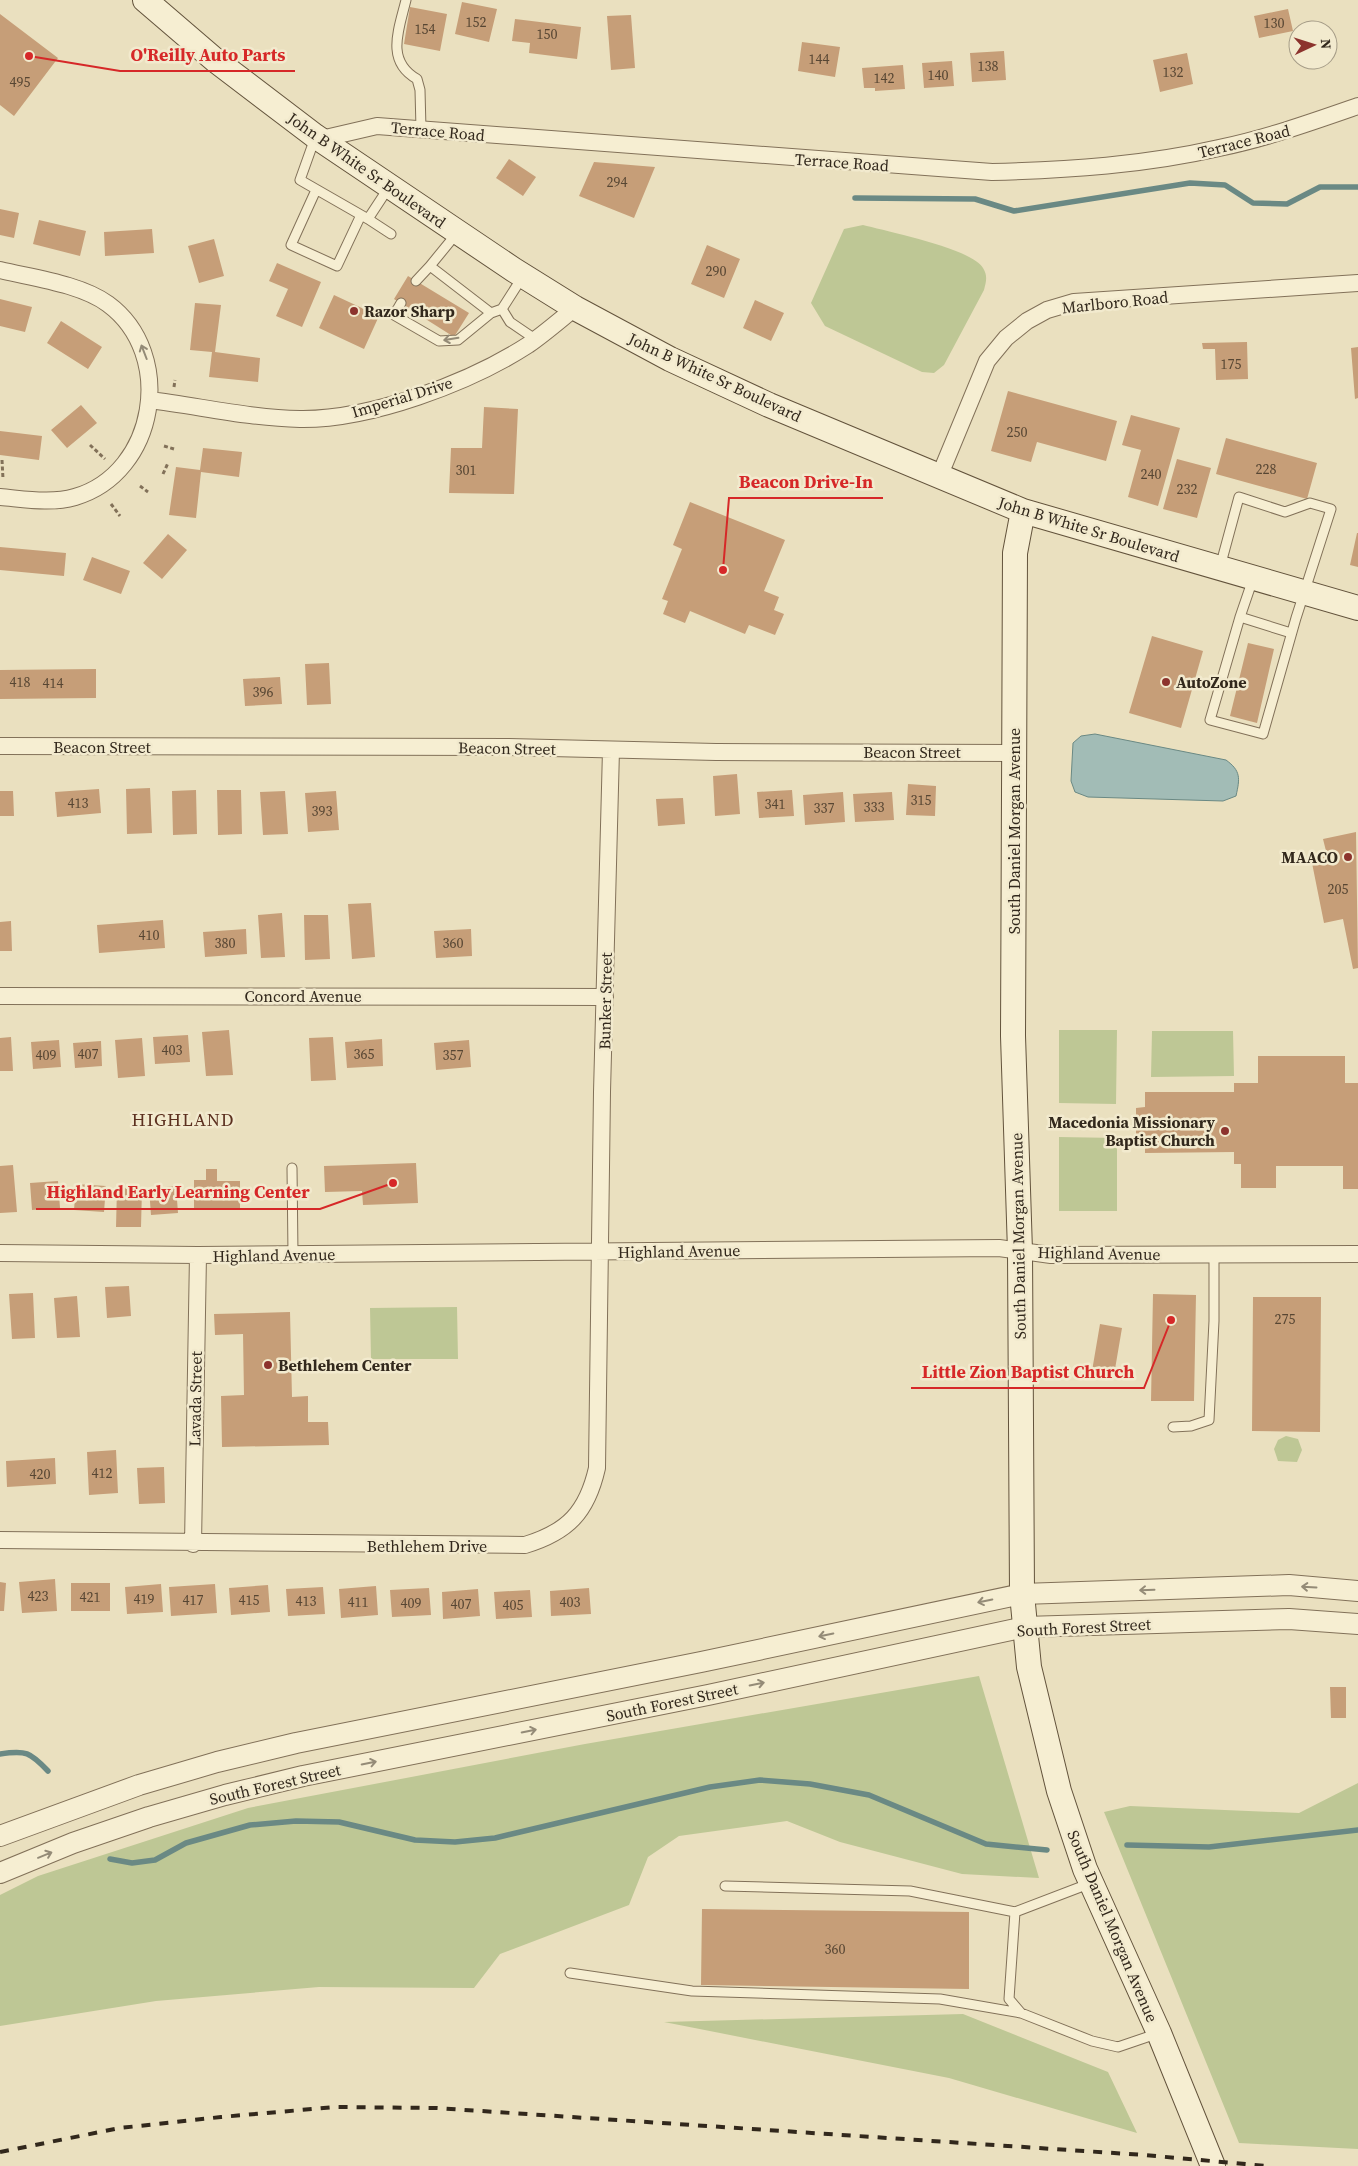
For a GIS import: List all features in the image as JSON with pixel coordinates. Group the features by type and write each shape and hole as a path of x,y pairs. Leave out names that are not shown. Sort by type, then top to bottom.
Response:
{"main road":[{"name":"John B White Sr Boulevard","path":"146,0 215,60 318,138 457,232 575,308 705,376 939,477 1023,511 1358,608"},
{"name":"South Daniel Morgan Avenue","path":"1023,511 1015,553 1013,1036 1020,1251 1022,1594 1029,1667 1066,1817 1091,1882 1158,2033 1213,2166"}],"street":[{"name":"Terrace Road","path":"318,138 377,126 992,172 1068,170 1144,162 1219,148 1293,129 1358,106"},
{"path":"0,270 88,292 108,304 125,319 138,338 147,360 150,383 150,400 145,426 137,445 121,467 94,489 75,497 55,501 2,489"},
{"name":"Marlboro Road","path":"939,477 987,361 1006,338 1027,321 1047,310 1074,302 1358,284"},
{"name":"Imperial Drive","path":"150,400 266,417 302,419 372,410 449,384 489,366 535,340 575,308"},
{"name":"Beacon Street","path":"0,746 509,747 611,750 1014,753"},
{"name":"Bunker Street","path":"600,1252 611,750"},
{"name":"Concord Avenue","path":"0,996 606,997"},
{"name":"Highland Avenue","path":"0,1252 198,1255 990,1248 1051,1255 1358,1254"},
{"name":"Bethlehem Drive","path":"0,1540 193,1544 525,1545 547,1538 566,1526 582,1510 592,1490 597,1468 600,1252"},
{"name":"Lavada Street","path":"193,1544 198,1255"},
{"name":"South Forest Street","path":"0,1836 138,1785 217,1762 296,1743 691,1664 1022,1594 1289,1585 1358,1591"},
{"name":"South Forest Street","path":"0,1873 73,1843 149,1817 234,1792 303,1776 708,1695 1025,1627 1289,1619 1358,1624"}],"lane":[{"path":"406,0 396,43 402,66 406,72 417,79 420,90 422,129"},
{"path":"318,138 300,180 391,234"},
{"path":"316,190 291,245 336,266 364,217 390,185"},
{"path":"416,281 457,232"},
{"path":"430,266 491,313"},
{"path":"401,304 394,315 439,341 458,340 491,313 502,309 523,276"},
{"path":"502,309 510,322 535,340"},
{"path":"1220,568 1239,497 1284,512 1310,504 1331,509 1291,633 1263,734 1210,720 1240,617 1254,577"},
{"path":"1240,617 1291,633"},
{"path":"292,1168 293,1254"},
{"path":"1173,1427 1191,1426 1209,1420 1214,1321 1214,1254"},
{"path":"725,1886 910,1891 1015,1912 1091,1882"},
{"path":"1015,1912 1008,1999 1020,2013"},
{"path":"570,1973 692,1991 940,1999 1020,2013 1092,2041 1118,2047 1158,2033"}],"path":[{"path":"90,445 107,461"},
{"path":"164,446 174,449"},
{"path":"2,460 2,489"},
{"path":"163,474 168,463"},
{"path":"140,486 148,492"},
{"path":"111,504 120,516"}],"green space":[{"path":"863,225 908,236 963,254 976,261 985,271 984,290 944,365 934,373 922,372 825,326 811,303 844,229"},
{"path":"1059,1030 1117,1030 1116,1104 1059,1103"},
{"path":"1152,1031 1233,1031 1234,1076 1151,1077"},
{"path":"1059,1137 1117,1138 1117,1211 1059,1211"},
{"path":"457,1307 458,1359 371,1359 370,1308"},
{"path":"1286,1436 1298,1439 1302,1450 1297,1462 1278,1461 1274,1449 1278,1440"},
{"path":"979,1676 1039,1878 962,1874 840,1842 787,1821 679,1836 648,1857 629,1905 500,1954 474,1988 319,1987 156,2001 0,2026 0,1895 38,1876 248,1808 585,1744"},
{"path":"1358,1783 1358,2149 1239,2143 1104,1812 1130,1806 1299,1813"},
{"path":"963,2014 1108,2072 1137,2133 949,2078 664,2022"}],"water":[{"path":"1095,734 1226,760 1237,771 1238,784 1236,796 1223,801 1088,797 1075,792 1071,781 1073,743 1081,736"}],"building":[{"path":"462,2 497,9 489,42 455,34"},
{"path":"410,7 447,14 440,51 404,44"},
{"path":"1288,9 1290,20 1288,20 1288,32 1259,38 1254,16"},
{"path":"0,14 58,58 14,116 0,105"},
{"path":"631,15 635,68 611,70 607,16"},
{"path":"515,19 581,27 577,59 529,53 530,43 512,41"},
{"path":"802,42 840,47 835,77 798,71"},
{"path":"1004,51 1006,80 972,82 970,53"},
{"path":"1187,53 1193,84 1160,92 1153,60"},
{"path":"952,61 954,86 924,88 922,63"},
{"path":"903,65 905,89 875,91 875,88 864,88 862,68"},
{"path":"509,159 536,177 523,196 496,178"},
{"path":"594,162 655,167 634,218 579,196"},
{"path":"0,209 19,213 14,238 0,235"},
{"path":"39,220 86,231 80,256 33,244"},
{"path":"152,229 154,253 105,256 104,232"},
{"path":"214,239 224,276 199,283 188,246"},
{"path":"707,245 740,259 724,298 691,284"},
{"path":"277,263 321,282 302,327 276,316 288,289 269,281"},
{"path":"408,276 469,313 454,337 394,299"},
{"path":"334,295 379,316 364,349 319,328"},
{"path":"0,299 32,307 25,332 0,326"},
{"path":"755,300 784,313 771,341 743,328"},
{"path":"195,303 221,305 215,352 260,358 258,382 209,377 212,352 190,350"},
{"path":"61,321 102,347 88,369 47,343"},
{"path":"1247,342 1248,379 1216,380 1215,349 1203,349 1202,343"},
{"path":"1358,347 1358,398 1355,399 1351,348"},
{"path":"1008,391 1117,421 1106,461 1037,442 1031,462 991,451"},
{"path":"81,405 97,423 67,448 51,430"},
{"path":"484,407 518,409 514,494 449,493 451,448 482,448"},
{"path":"1131,415 1180,428 1158,506 1128,497 1141,450 1122,445"},
{"path":"0,431 42,436 39,460 0,455"},
{"path":"1226,438 1317,463 1307,499 1216,474"},
{"path":"203,448 242,452 239,477 201,472 196,518 169,515 176,467 200,470"},
{"path":"1177,459 1211,468 1197,518 1163,509"},
{"path":"690,502 785,540 764,591 779,597 774,610 784,614 775,635 749,625 745,634 690,611 685,623 663,614 668,601 662,599 682,549 673,545"},
{"path":"1358,533 1358,567 1350,565"},
{"path":"168,534 187,550 162,579 143,563"},
{"path":"0,547 66,553 64,576 0,570"},
{"path":"92,557 130,571 121,594 83,580"},
{"name":"AutoZone","path":"1152,636 1203,651 1181,728 1129,713"},
{"path":"1248,643 1274,649 1257,723 1230,716"},
{"path":"329,663 331,704 307,705 305,664"},
{"path":"96,669 96,698 0,699 0,670"},
{"path":"280,677 282,704 245,706 243,679"},
{"path":"737,774 740,814 715,816 713,776"},
{"path":"908,784 936,786 935,816 906,815"},
{"path":"150,788 152,833 127,834 126,789"},
{"path":"99,789 101,813 57,817 55,792"},
{"path":"196,790 197,834 173,835 172,791"},
{"path":"217,790 241,790 242,834 218,835"},
{"path":"792,790 794,816 759,818 757,792"},
{"path":"0,791 13,791 14,816 0,816"},
{"path":"285,791 288,834 263,835 260,792"},
{"path":"336,791 339,830 308,832 305,793"},
{"path":"843,792 845,822 805,825 803,795"},
{"path":"892,792 894,820 855,822 853,794"},
{"path":"683,798 685,824 658,826 656,799"},
{"path":"1356,832 1358,968 1353,969 1343,919 1324,923 1311,858 1327,855 1323,839"},
{"path":"371,903 375,957 352,959 348,904"},
{"path":"282,913 285,957 261,958 258,915"},
{"path":"304,915 328,915 330,959 305,960"},
{"path":"163,920 165,948 99,953 97,925"},
{"path":"11,921 12,951 0,951 0,922"},
{"path":"246,929 247,954 205,957 203,932"},
{"path":"471,929 472,956 436,958 434,931"},
{"path":"229,1030 233,1075 206,1076 202,1032"},
{"path":"188,1035 190,1062 155,1064 153,1037"},
{"path":"11,1037 13,1071 0,1071 0,1038"},
{"path":"333,1037 336,1080 311,1081 309,1038"},
{"path":"142,1038 145,1076 118,1078 115,1040"},
{"path":"382,1039 383,1066 347,1068 345,1042"},
{"path":"59,1040 61,1067 33,1069 31,1042"},
{"path":"469,1040 471,1067 436,1070 434,1043"},
{"path":"101,1041 102,1066 75,1068 73,1043"},
{"name":"Macedonia Missionary Baptist Church","path":"1258,1056 1345,1056 1345,1083 1358,1083 1358,1189 1343,1189 1343,1166 1276,1166 1276,1188 1241,1188 1241,1164 1234,1164 1234,1152 1145,1153 1145,1141 1136,1141 1136,1108 1145,1107 1145,1092 1234,1092 1234,1083 1258,1083"},
{"path":"416,1163 418,1203 363,1205 362,1191 325,1192 324,1166"},
{"path":"13,1165 17,1212 0,1213 0,1166"},
{"path":"206,1169 217,1169 217,1181 240,1181 240,1209 194,1209 194,1180 206,1180"},
{"path":"58,1181 60,1208 32,1210 30,1183"},
{"path":"76,1184 106,1186 104,1212 74,1210"},
{"path":"176,1186 178,1213 151,1215 149,1188"},
{"path":"117,1188 142,1189 141,1227 116,1227"},
{"path":"129,1286 131,1316 107,1318 105,1287"},
{"path":"33,1293 35,1338 12,1339 9,1294"},
{"path":"1153,1294 1196,1295 1194,1401 1151,1401"},
{"path":"77,1296 80,1337 57,1338 54,1298"},
{"path":"1253,1297 1321,1297 1320,1432 1252,1431"},
{"name":"Bethlehem Center","path":"290,1312 292,1397 308,1396 308,1422 328,1422 329,1445 222,1447 221,1396 244,1395 243,1334 215,1335 214,1314"},
{"path":"1100,1324 1122,1328 1114,1375 1092,1371"},
{"path":"116,1450 118,1493 89,1495 87,1452"},
{"path":"55,1458 56,1484 7,1487 6,1461"},
{"path":"164,1467 165,1503 139,1504 137,1468"},
{"path":"55,1579 57,1611 22,1613 19,1582"},
{"path":"0,1582 6,1583 4,1611 0,1611"},
{"path":"71,1583 110,1583 110,1611 71,1611"},
{"path":"161,1584 163,1612 127,1614 125,1587"},
{"path":"215,1584 217,1613 171,1616 169,1587"},
{"path":"268,1585 270,1612 231,1615 229,1588"},
{"path":"376,1586 378,1615 341,1618 339,1589"},
{"path":"323,1587 325,1614 288,1616 286,1589"},
{"path":"429,1588 431,1615 392,1617 390,1590"},
{"path":"589,1588 591,1614 551,1616 550,1591"},
{"path":"478,1589 480,1616 443,1619 442,1592"},
{"path":"530,1590 532,1617 496,1619 494,1592"},
{"path":"1330,1687 1346,1687 1346,1718 1331,1718"},
{"path":"702,1909 969,1912 969,1989 701,1985"}],"waterway":[{"path":"855,198 975,199 1014,211 1190,183 1225,185 1253,203 1287,204 1320,187 1358,187"},
{"path":"0,1754 16,1752 27,1754 37,1760 48,1771"},
{"path":"110,1859 132,1863 155,1860 186,1843 250,1825 296,1821 339,1822 415,1840 455,1842 495,1838 710,1787 760,1780 810,1784 869,1795 986,1844 1047,1850"},
{"path":"1127,1845 1209,1847 1358,1830"}],"railway":[{"path":"0,2152 120,2128 221,2117 335,2107 436,2108 1144,2155 1267,2166"}],"place":[{"name":"O'Reilly Auto Parts","path":"29,56"},
{"name":"Razor Sharp","path":"354,311"},
{"name":"Beacon Drive-In","path":"723,570"},
{"name":"AutoZone","path":"1166,682"},
{"name":"MAACO","path":"1348,857"},
{"name":"Macedonia Missionary Baptist Church","path":"1225,1131"},
{"name":"Highland Early Learning Center","path":"393,1183"},
{"name":"Little Zion Baptist Church","path":"1171,1320"},
{"name":"Bethlehem Center","path":"268,1365"}],"district":[{"name":"HIGHLAND","path":"183,1120"}]}
